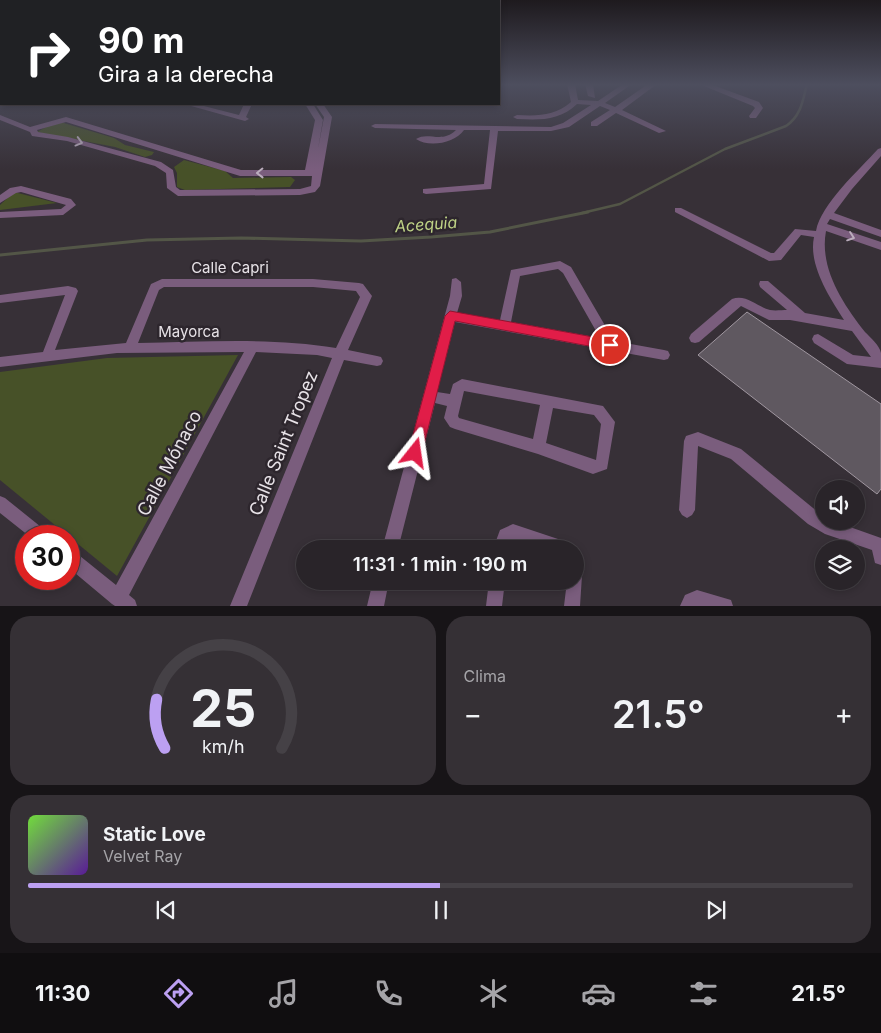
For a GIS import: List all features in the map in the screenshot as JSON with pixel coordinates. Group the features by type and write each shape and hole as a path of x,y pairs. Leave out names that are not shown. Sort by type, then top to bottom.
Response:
{"street":[{"path":"218,112 243,119 245,112"},
{"path":"33,130 35,134 68,139 158,164 170,172 172,188 178,193 308,191 315,186 313,173 319,120 314,112"},
{"path":"313,173 326,134 328,117 325,112"},
{"path":"517,117 541,118 561,115 564,112"},
{"path":"375,126 556,128 566,125 585,112"},
{"path":"594,124 612,112"},
{"path":"621,112 662,131"},
{"path":"753,116 756,112"},
{"path":"4,117 24,130 33,130 57,120 66,119 240,173 313,173"},
{"path":"420,139 449,139 458,133 461,128"},
{"path":"426,191 488,187 494,128"},
{"path":"317,134 326,134"},
{"path":"881,150 829,215 821,230 819,242 826,278 854,327 881,362"},
{"path":"158,164 172,153"},
{"path":"0,200 13,190 20,189 68,201 71,205 62,212 0,215"},
{"path":"678,210 769,257 777,257 799,230 821,230 881,246"},
{"path":"829,215 881,234"},
{"path":"505,326 514,273 560,266 567,270 610,345"},
{"name":"Calle Capri","path":"130,348 155,287 162,283 313,282 359,287 366,296"},
{"path":"392,540 456,296 456,282"},
{"path":"764,284 801,316"},
{"path":"0,299 72,291 47,356"},
{"name":"Calle Saint Tropez","path":"238,606 340,354 366,296"},
{"path":"695,338 734,302 742,302 769,315 801,316 854,327"},
{"path":"450,316 664,355"},
{"path":"818,339 851,360 881,362"},
{"name":"Mayorca","path":"0,362 130,348 253,347 297,348 377,361"},
{"name":"Calle Mónaco","path":"123,602 253,347"},
{"path":"462,386 598,410 605,416 608,422 602,464 597,468 593,467 538,447 455,423 451,418 454,401 458,388 462,386"},
{"path":"430,396 454,401"},
{"path":"538,447 548,401"},
{"path":"687,510 691,441 698,439 736,454 813,519 880,551"},
{"path":"0,503 27,525"},
{"path":"504,540 505,535 513,532 537,540"},
{"path":"80,567 123,602"},
{"path":"375,606 379,590"},
{"path":"494,606 496,590"},
{"path":"572,606 573,590"},
{"path":"688,606 691,601 697,598 725,606"}],"green space":[{"path":"57,121 114,138 125,145 154,152 152,155 145,157 115,147 37,132"},
{"path":"184,160 225,171 233,178 291,177 295,180 290,187 185,190 177,187 177,173 174,167"},
{"path":"14,192 57,203 0,210 0,205"},
{"path":"238,355 117,576 80,546 80,525 55,525 0,480 0,372 107,358"}],"building":[{"path":"747,312 881,404 881,489 877,494 865,485 865,480 859,480 698,355"}],"waterway":[{"name":"Acequia","path":"582,213 620,204 725,149 786,126 798,112"},
{"name":"Acequia","path":"0,255 147,240 241,238 361,241 431,237 490,232 588,212"}],"route":[{"path":"415,453 450,316 610,345"}]}
